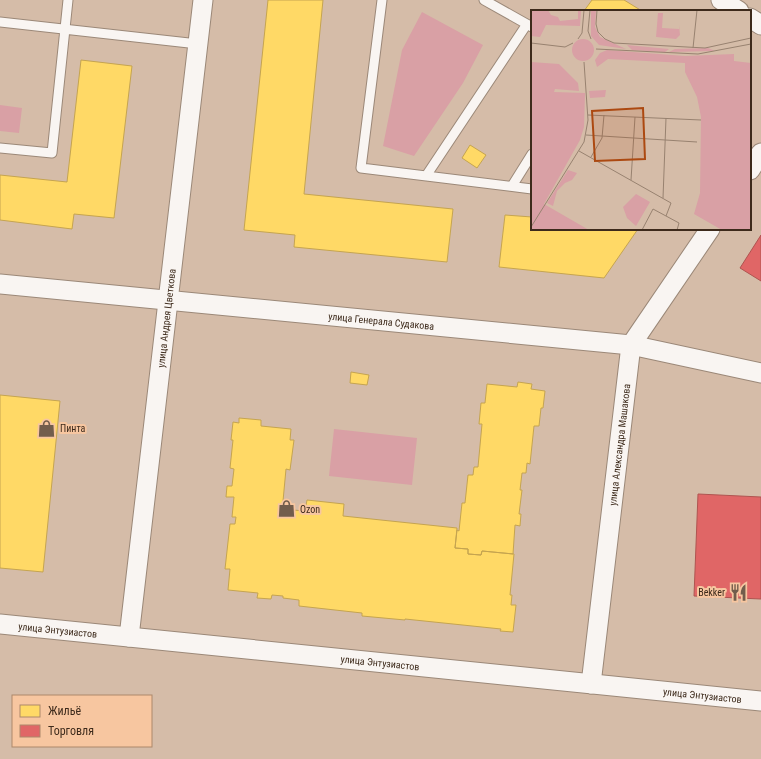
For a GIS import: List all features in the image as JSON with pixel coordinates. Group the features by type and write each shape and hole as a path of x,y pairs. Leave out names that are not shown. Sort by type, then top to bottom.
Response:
{"street":[{"name":"улица Андрея Цветкова","path":"130,637 203,0"},
{"path":"721,0 737,10"},
{"path":"751,19 761,25"},
{"path":"751,168 761,153"},
{"name":"улица Александра Машакова","path":"591,684 631,345 709,230"},
{"name":"улица Генерала Судакова","path":"0,284 631,345 761,373"},
{"name":"улица Энтузиастов","path":"0,624 761,702"}],"lane":[{"path":"0,148 52,153 68,0"},
{"path":"382,0 361,168 531,189"},
{"path":"426,176 529,25 484,0"},
{"path":"0,22 198,44"},
{"path":"512,186 531,156"}],"shaded area":[{"path":"422,12 483,45 463,83 414,156 383,146 402,50"},
{"path":"0,105 22,108 19,133 0,131"},
{"path":"334,429 417,438 412,485 329,476"}],"building: Жильё":[{"path":"268,0 323,0 304,194 453,209 447,262 294,247 295,235 244,230"},
{"path":"592,0 624,0 640,10 585,10"},
{"path":"81,60 132,66 114,218 74,214 72,229 0,220 0,175 67,182"},
{"path":"470,145 486,155 477,168 462,158"},
{"path":"505,215 531,217 531,230 637,230 604,278 499,267"},
{"path":"351,372 369,375 367,385 350,383"},
{"path":"518,382 532,384 531,389 545,391 539,426 534,426 530,464 527,463 526,473 522,473 520,490 522,490 519,514 521,514 520,526 515,525 513,554 482,551 481,555 468,554 468,549 455,548 457,530 459,531 462,503 465,503 468,475 473,475 474,467 478,467 482,424 479,424 481,403 485,403 487,384 517,387"},
{"path":"0,395 60,401 43,572 0,568"},
{"path":"239,418 261,420 261,426 291,429 290,440 294,440 290,470 286,469 283,501 286,501 285,511 305,511 307,500 344,504 343,516 457,528 455,548 468,549 468,554 481,555 482,551 514,554 510,595 512,595 511,605 516,605 513,632 500,631 501,629 362,616 362,613 299,606 299,600 283,598 283,596 272,595 271,599 257,598 258,593 228,590 230,569 225,569 230,524 235,524 236,517 232,517 234,497 226,497 227,486 232,486 234,469 230,468 233,422 239,423"}],"building: Торговля":[{"path":"761,235 761,281 740,268"},
{"path":"698,494 761,497 761,599 694,596"}],"place":[{"name":"Пинта","path":"47,428"},
{"name":"Ozon","path":"287,509"},
{"name":"Bekker","path":"738,592"}]}
